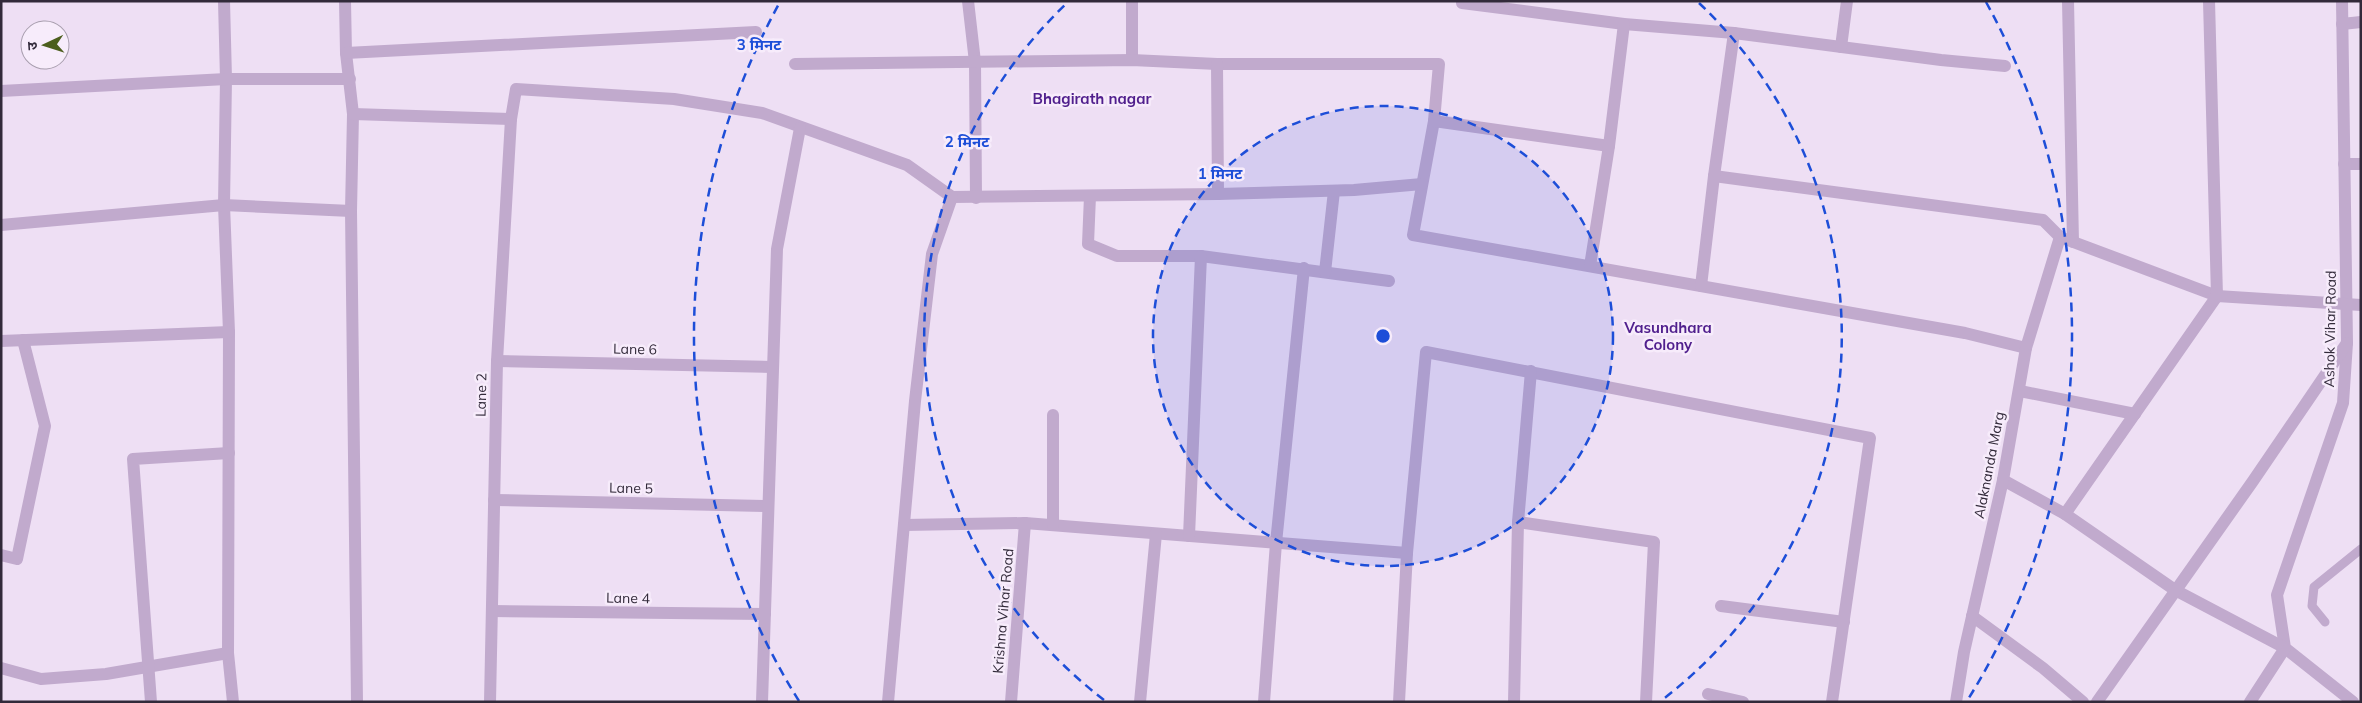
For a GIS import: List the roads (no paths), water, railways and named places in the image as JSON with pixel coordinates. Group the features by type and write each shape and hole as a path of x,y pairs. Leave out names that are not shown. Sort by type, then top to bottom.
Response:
{"street":[{"path":"224,1 226,79 224,204 229,332 228,653 233,702"},
{"path":"344,1 346,53 353,114 351,210 357,702"},
{"path":"968,1 975,62 976,198"},
{"path":"1132,1 1132,60"},
{"path":"1841,47 1847,1"},
{"path":"2068,1 2073,242"},
{"path":"2065,514 2217,296 2209,1"},
{"name":"Ashok Vihar Road","path":"2285,648 2277,595 2343,403 2347,343 2342,1"},
{"path":"1462,3 1539,7 1624,24 1734,33 2005,66"},
{"path":"2342,24 2361,22"},
{"path":"1590,266 1609,146 1624,24"},
{"path":"346,53 756,32"},
{"path":"1701,286 1734,33"},
{"path":"795,64 1132,60 1217,64 1440,64 1434,120 1413,235 1966,334 2026,348"},
{"path":"1217,64 1218,194"},
{"path":"1,90 226,79 350,79"},
{"name":"Lane 2","path":"490,702 497,361 511,119 516,89 674,99 762,113 800,128"},
{"path":"353,114 511,119"},
{"path":"1434,120 1609,146"},
{"path":"762,702 777,248 800,128 907,164 952,197 1334,191 1422,184"},
{"path":"2344,164 2361,164"},
{"path":"1714,176 2043,220 2060,237 2217,296 2361,305"},
{"path":"1325,272 1334,191"},
{"path":"1090,196 1088,244 1117,256 1201,256 1304,268 1389,281"},
{"path":"888,702 915,402 932,254 952,197"},
{"path":"1,225 224,204 351,210"},
{"name":"Alaknanda Marg","path":"1956,702 1972,616 2003,480 2026,348 2060,237"},
{"path":"1188,536 1201,256"},
{"path":"1264,702 1276,543 1304,268"},
{"path":"1,341 229,332"},
{"path":"1,555 17,560 45,426 22,340"},
{"path":"2097,702 2253,481 2347,343"},
{"path":"1399,702 1407,553 1426,352 1870,438 1832,702"},
{"name":"Lane 6","path":"497,361 773,367"},
{"path":"1514,702 1518,522 1531,371"},
{"path":"2020,391 2135,414"},
{"path":"1053,415 1053,525"},
{"path":"151,702 133,459 229,453"},
{"path":"2003,480 2065,514 2175,590 2285,648 2353,702"},
{"name":"Lane 5","path":"494,500 768,506"},
{"path":"1518,522 1654,542 1646,702"},
{"path":"904,525 1025,523 1407,553"},
{"name":"Krishna Vihar Road","path":"1011,702 1025,523"},
{"path":"1140,702 1156,534"},
{"path":"1721,606 1844,622"},
{"name":"Lane 4","path":"492,611 765,614"},
{"path":"1972,616 2043,668 2083,702"},
{"path":"2250,702 2285,648"},
{"path":"1,668 42,679 106,674 228,653"},
{"path":"1708,694 1743,702"}],"lane":[{"path":"2325,622 2312,606 2314,588 2361,549"}],"district":[{"name":"Bhagirath nagar","path":"1092,98"},
{"name":"Vasundhara Colony","path":"1668,336"}]}
